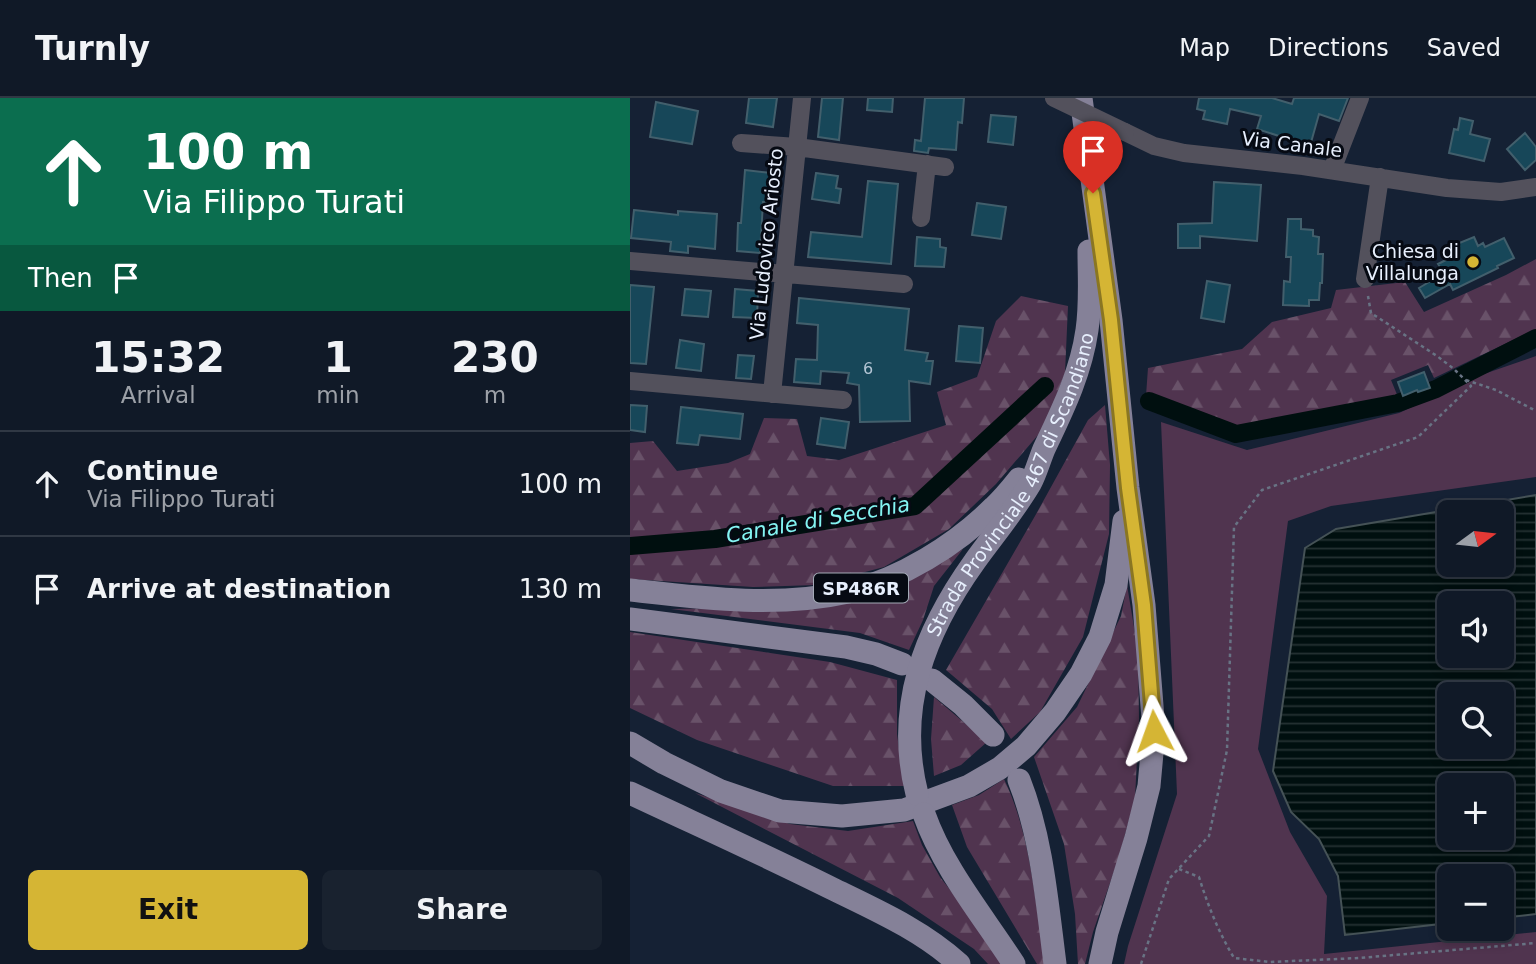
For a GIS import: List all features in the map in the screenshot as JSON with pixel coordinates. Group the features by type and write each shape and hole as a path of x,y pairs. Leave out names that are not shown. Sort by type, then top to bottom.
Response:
{"main road":[{"path":"1081,98 1111,320 1128,488 1144,605 1154,731 1149,786 1100,964"},
{"path":"1089,98 1089,165"},
{"name":"Strada Provinciale 467 di Scandiano","path":"1014,964 931,834 911,771 909,718 923,655 947,604 1031,481 1080,366 1087,330 1090,292 1089,165"},
{"name":"SP486R","path":"630,590 742,600 794,599 832,595 870,585 906,570 937,552 966,530 994,507 1044,450"},
{"path":"630,743 721,791 780,811 842,816 904,810 970,786 1000,768 1026,746 1055,712 1081,674 1100,637 1116,586 1128,488"},
{"path":"630,619 846,647 902,664"},
{"path":"932,680 963,705 993,735"},
{"path":"1020,780 1040,851 1055,964"},
{"path":"630,793 905,925 959,964"}],"street":[{"name":"Via Ludovico Ariosto","path":"772,394 802,98"},
{"name":"Via Canale","path":"1054,98 1154,146 1184,153 1332,170 1475,191 1502,192 1536,187"},
{"path":"1332,170 1360,98"},
{"path":"741,143 797,147 936,165 921,218"},
{"path":"1365,279 1380,177"},
{"path":"630,261 904,284"},
{"path":"630,381 843,400"}],"path":[{"path":"1141,964 1169,879 1209,836 1227,751 1234,527 1262,490 1418,437 1471,386 1437,356 1371,313 1365,279"},
{"path":"1463,379 1496,390 1536,411"},
{"path":"1178,869 1199,877 1223,940 1234,958 1270,962 1359,958 1536,943"}],"green space":[{"path":"1536,259 1536,329 1434,378 1428,365 1391,380 1398,397 1235,428 1146,396 1148,368 1242,349 1272,322 1331,308 1336,290 1405,282 1424,312"},
{"path":"1021,296 1068,306 1065,373 1044,428 996,484 949,529 884,567 816,585 753,587 630,579 630,443 653,441 677,471 728,463 750,454 764,418 797,419 807,456 839,460 946,425 937,392 977,377 996,321"},
{"path":"1536,356 1536,477 1331,506 1288,521 1258,749 1290,832 1327,896 1324,954 1449,941 1514,941 1514,934 1536,932 1536,964 1124,964 1177,794 1161,422 1247,450 1399,413 1481,375"},
{"path":"1105,405 1110,465 1109,534 1083,637 1040,712 1011,739 992,709 946,670 1088,420"},
{"path":"963,549 934,586 923,620 909,650 860,633 671,609 778,607 931,567"},
{"path":"1127,585 1138,651 1139,719 1135,798 1085,964 1078,964 1075,914 1064,844 1034,757 1077,707 1121,616"},
{"path":"630,632 830,662 897,680 897,734 904,786 833,786 697,740 630,708"},
{"path":"934,697 987,742 961,765 934,776 931,739"},
{"path":"1004,779 1026,846 1045,964 1037,964 967,847 952,805 979,795"},
{"path":"695,793 790,824 848,831 913,821 922,845 940,877 969,914 1002,964 988,964 974,949 898,898"}],"shaded area":[{"path":"1536,495 1536,914 1514,917 1514,864 1437,864 1437,924 1345,935 1338,876 1319,839 1291,812 1273,771 1305,548 1336,529 1437,512 1437,578 1514,578 1514,500 1507,500"}],"building":[{"path":"749,98 777,98 773,127 746,123"},
{"path":"822,98 843,98 839,140 818,137"},
{"path":"868,98 893,98 892,112 867,110"},
{"path":"925,98 964,98 962,123 958,122 956,150 929,148 928,153 914,151 915,140 921,141"},
{"path":"1199,98 1272,98 1292,104 1294,98 1348,98 1339,121 1319,114 1310,146 1257,129 1261,116 1230,109 1227,124 1203,119 1205,111 1197,109"},
{"path":"656,102 698,111 692,144 650,137"},
{"path":"991,115 1016,117 1013,145 988,142"},
{"path":"1460,118 1473,121 1470,134 1490,139 1484,161 1449,153 1454,129 1458,130"},
{"path":"1525,133 1536,147 1536,160 1525,170 1507,149"},
{"path":"745,170 771,173 768,202 763,202 760,253 737,251"},
{"path":"816,173 838,176 836,188 841,189 839,203 812,199"},
{"path":"868,181 898,184 891,264 808,257 811,232 862,237"},
{"path":"1214,182 1261,185 1257,241 1200,236 1200,248 1178,248 1178,224 1212,223"},
{"path":"977,203 1006,207 1001,239 972,235"},
{"path":"634,210 678,215 678,211 717,214 715,249 688,246 688,253 670,251 671,242 631,238"},
{"path":"1288,219 1301,219 1301,229 1313,230 1313,236 1319,237 1318,254 1323,254 1322,283 1319,300 1309,300 1309,306 1283,305 1284,281 1290,282 1291,257 1286,257"},
{"path":"917,237 940,239 940,247 946,248 944,267 915,266"},
{"path":"1474,237 1478,246 1483,243 1485,247 1504,238 1514,258 1453,290 1450,284 1425,298 1419,288 1444,273 1438,264 1456,255 1452,246"},
{"path":"1207,281 1230,285 1224,322 1201,318"},
{"path":"630,285 654,287 646,364 630,363"},
{"path":"685,289 711,291 708,317 682,315"},
{"path":"735,289 758,291 757,318 733,317"},
{"path":"799,298 909,309 905,350 928,353 926,361 933,361 930,384 909,381 910,421 860,422 859,385 847,383 849,373 821,371 820,384 794,382 796,359 817,360 818,325 797,323"},
{"path":"959,326 983,328 980,363 956,361"},
{"path":"680,340 704,344 701,371 676,368"},
{"path":"738,355 754,356 751,379 736,378"},
{"path":"1424,372 1430,388 1403,396 1398,382"},
{"path":"630,405 647,406 645,432 630,430"},
{"path":"681,407 743,414 740,439 700,435 698,445 677,443"},
{"path":"821,418 849,422 845,448 817,444"}],"waterway":[{"name":"Canale di Secchia","path":"1149,401 1236,434 1398,403 1436,389 1536,338"},
{"name":"Canale di Secchia","path":"630,546 715,539 915,506 1045,386"}],"place":[{"name":"Chiesa di Villalunga","path":"1473,262"}],"route":[{"path":"1093,193 1111,320 1128,488 1144,605 1154,731"}]}
